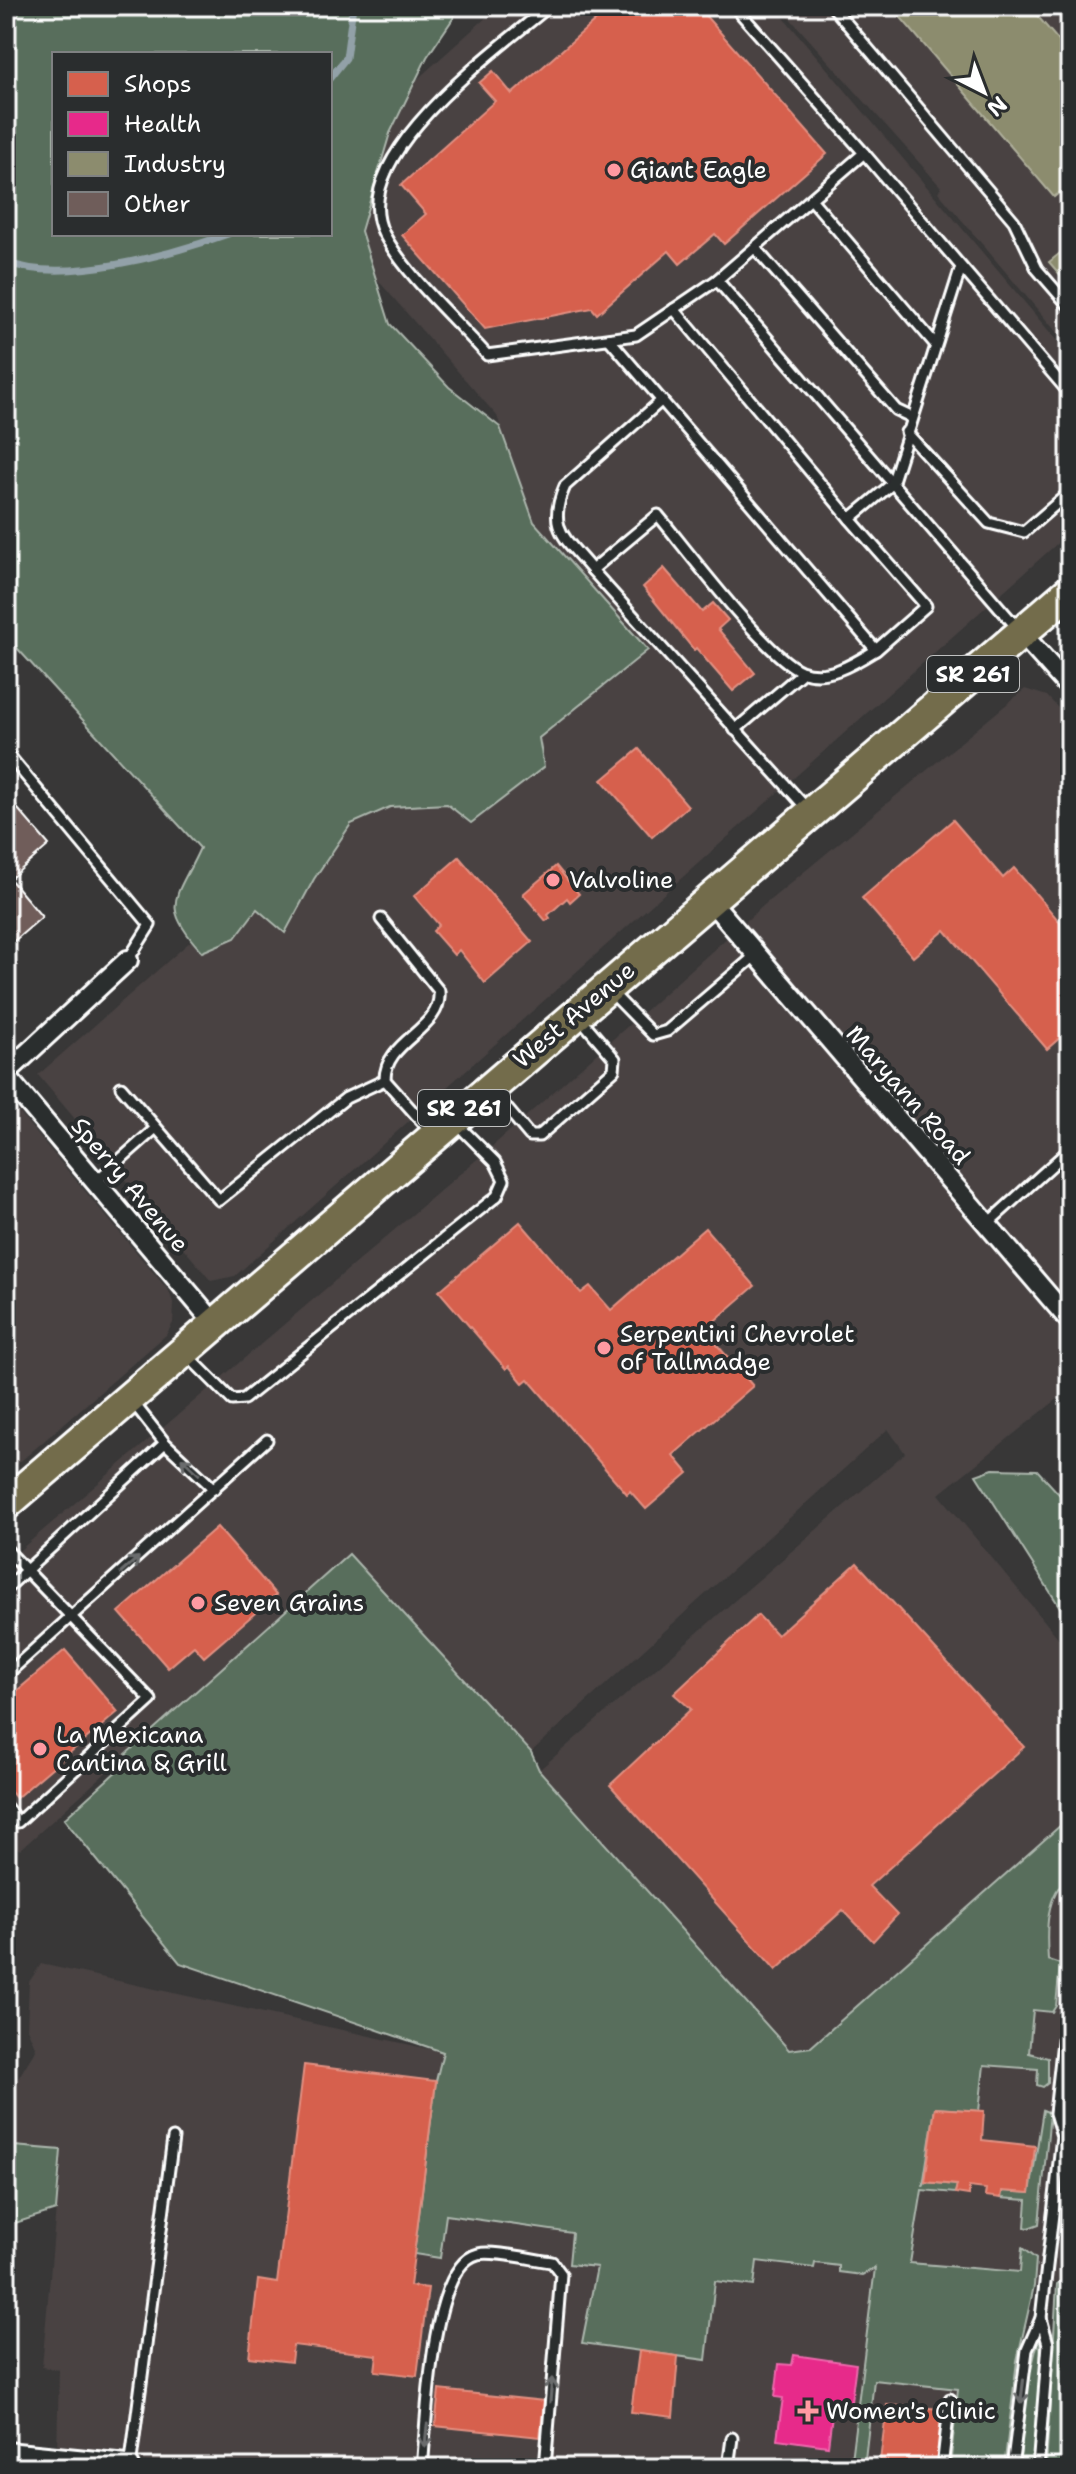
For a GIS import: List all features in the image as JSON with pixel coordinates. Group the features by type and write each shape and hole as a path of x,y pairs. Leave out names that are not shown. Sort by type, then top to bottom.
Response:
{"main road":[{"name":"West Avenue","path":"7,1500 184,1352 1070,591"}],"street":[{"path":"1021,633 1070,688"},
{"name":"Maryann Road","path":"710,900 1070,1321"},
{"path":"6,1075 128,960"},
{"name":"Sperry Avenue","path":"6,1075 215,1324"},
{"path":"6,2456 128,2468"}],"lane":[{"path":"549,6 448,91 417,122 391,157 379,200 383,233 487,355 636,335 717,280 864,153"},
{"path":"734,6 1070,394"},
{"path":"832,6 1014,221 1037,269 1070,307"},
{"path":"811,199 935,344"},
{"path":"755,248 896,410 911,417"},
{"path":"850,519 892,484 906,432 961,267"},
{"path":"717,280 1021,633"},
{"path":"592,570 658,515 775,653 803,672 840,672 876,650 926,606 674,309"},
{"path":"609,339 876,650"},
{"path":"662,400 565,486 555,516 560,531 811,814"},
{"path":"906,432 989,523 1024,532 1070,492"},
{"path":"735,730 803,672"},
{"path":"6,752 150,925 128,960"},
{"path":"381,919 439,991 440,1000 435,1013 391,1056 385,1069 385,1080"},
{"path":"606,988 653,1035 667,1031 756,955"},
{"path":"489,1087 530,1136 539,1136 617,1065 576,1014"},
{"path":"184,1352 232,1400 244,1399 497,1196 504,1180 495,1162 443,1127 385,1080"},
{"path":"121,1087 219,1200 346,1098 385,1080"},
{"path":"96,1181 156,1128"},
{"path":"987,1224 1070,1149"},
{"path":"130,1398 165,1443 214,1489"},
{"path":"6,1675 267,1440"},
{"path":"6,1589 165,1443"},
{"path":"6,1549 151,1700 18,1822 6,1807"},
{"path":"1012,2468 1027,2350 1041,2318 1062,2136 1055,2113 1069,1987"},
{"path":"128,2468 173,2138"},
{"path":"422,2468 440,2311 450,2281 463,2263 479,2253 552,2262 561,2274 545,2468"},
{"path":"1038,2468 1048,2344 1041,2318"},
{"path":"942,2468 950,2399"},
{"path":"728,2468 732,2438"}],"shaded area":[{"path":"499,6 774,6 1070,356 1070,532 235,1276 211,1281 38,1075 192,940 203,952 257,908 285,933 314,879 351,824 390,807 447,804 472,823 539,738 648,650 534,522 497,416 368,269 348,216 403,92"},
{"path":"779,6 1070,6 1070,348 938,192 941,187"},
{"path":"1025,689 1047,696 1070,721 1070,1389 939,1494 1070,1652 1070,1817 810,2047 789,2050 539,1770 905,1453 888,1429 531,1752 349,1554 20,1850 11,1844 6,1838 6,1562 496,1143 764,905"},
{"path":"6,1109 17,1110 169,1291 174,1305 173,1323 166,1335 6,1474"},
{"path":"1070,1875 1070,2279 1034,2287 1017,2361 1004,2468 214,2468 57,2452 59,2370 42,2367 61,2151 14,2146 6,2128 17,2080 36,2049 27,2028 29,1982 41,1964 443,2052 436,2081 445,2215 573,2233 597,2267 715,2281 757,2261 813,2267 814,2263 909,2269 930,2147 882,2093 1057,1886"}],"green space":[{"path":"6,6 456,6 454,17 427,57 390,133 361,231 390,324 449,387 500,427 534,522 648,650 539,738 544,767 471,823 447,804 390,807 351,824 314,879 285,933 257,909 235,938 202,952 188,936 176,911 179,891 200,848 6,636"},
{"path":"993,1469 1037,1470 1070,1506 1070,1623 976,1475"},
{"path":"349,1554 531,1752 539,1770 789,2050 811,2047 1070,1817 1070,1875 1056,1892 1047,1925 1048,1960 1060,1964 1056,2006 1052,2012 1033,2010 1029,2053 1048,2058 1048,2083 1043,2087 1037,2085 1038,2069 984,2065 979,2111 935,2108 923,2186 925,2182 957,2185 955,2193 922,2190 910,2263 1020,2272 1022,2248 1036,2259 1034,2286 1017,2361 1004,2468 950,2468 958,2389 874,2380 864,2468 850,2468 875,2268 862,2275 839,2272 839,2266 815,2263 814,2268 757,2261 754,2286 715,2281 706,2360 582,2343 597,2267 569,2264 572,2233 446,2215 440,2258 414,2254 436,2081 443,2052 180,1963 64,1819 130,1759 126,1754"},
{"path":"6,2064 16,2083 6,2125"},
{"path":"1043,2110 1050,2113 1039,2224 1028,2228 1025,2227 1027,2200 1001,2198 1002,2191 1030,2193"},
{"path":"6,2128 14,2146 61,2150 56,2210 6,2226"},
{"path":"1070,2279 1070,2468 1046,2468 1057,2284"},
{"path":"1040,2334 1041,2372 1033,2468 1019,2468 1027,2385"}],"building: Shops":[{"name":"Giant Eagle","path":"612,6 697,6 827,154 724,244 715,234 680,264 669,251 597,314 592,308 485,329 402,235 426,214 401,185 495,101 479,83 493,71 512,94"},
{"path":"664,568 702,612 713,603 728,620 718,629 755,673 733,691 696,648 694,650 643,587"},
{"path":"639,749 688,806 652,837 602,780"},
{"path":"953,820 1003,878 1014,868 1070,934 1070,1029 1047,1049 945,930 913,957 862,898"},
{"path":"459,857 532,942 485,983 459,950 454,955 433,931 439,925 414,896"},
{"name":"Valvoline","path":"556,866 579,894 570,902 567,898 548,915 550,918 546,921 523,894"},
{"name":"Serpentini Chevrolet of Tallmadge","path":"520,1222 581,1293 590,1286 611,1310 705,1228 755,1286 704,1330 753,1386 673,1455 688,1473 646,1509 630,1491 627,1494 528,1379 523,1383 509,1366 506,1369 439,1291"},
{"name":"Seven Grains","path":"217,1527 276,1595 204,1657 194,1646 168,1668 119,1612"},
{"path":"857,1563 1024,1747 869,1886 897,1915 873,1941 843,1910 776,1970 610,1785 691,1709 674,1694 758,1615 777,1635"},
{"name":"La Mexicana Cantina & Grill","path":"65,1650 118,1712 16,1798 6,1786 6,1700"},
{"path":"304,2065 436,2081 410,2286 428,2288 417,2376 375,2371 377,2355 293,2345 291,2362 249,2357 258,2280 277,2283"},
{"path":"935,2108 984,2111 982,2140 1035,2146 1030,2193 1002,2191 1001,2198 985,2196 986,2189 969,2187 969,2195 955,2193 957,2185 925,2182"},
{"path":"639,2351 678,2356 673,2417 631,2412"},
{"path":"439,2390 544,2401 540,2437 435,2426"},
{"path":"887,2405 942,2409 936,2467 900,2467 900,2463 880,2461"}],"building: Health":[{"path":"794,2355 856,2364 850,2409 833,2407 828,2446 777,2439 783,2398 775,2397 779,2364 792,2365"}],"building: Industry":[{"path":"891,6 1029,6 1070,54 1070,184 1054,197"},
{"path":"1070,245 1070,286 1049,262"}],"building: Other":[{"path":"6,795 49,845 10,879 42,917 6,948"}],"waterway":[{"path":"332,76 346,58 353,6"},
{"path":"6,262 30,268 87,269 148,258 222,236"}],"place":[{"name":"Giant Eagle","path":"614,170"},
{"name":"Valvoline","path":"553,880"},
{"name":"Serpentini Chevrolet of Tallmadge","path":"604,1348"},
{"name":"Seven Grains","path":"198,1603"},
{"name":"La Mexicana Cantina & Grill","path":"40,1749"},
{"name":"Women's Clinic","path":"808,2411"}]}
